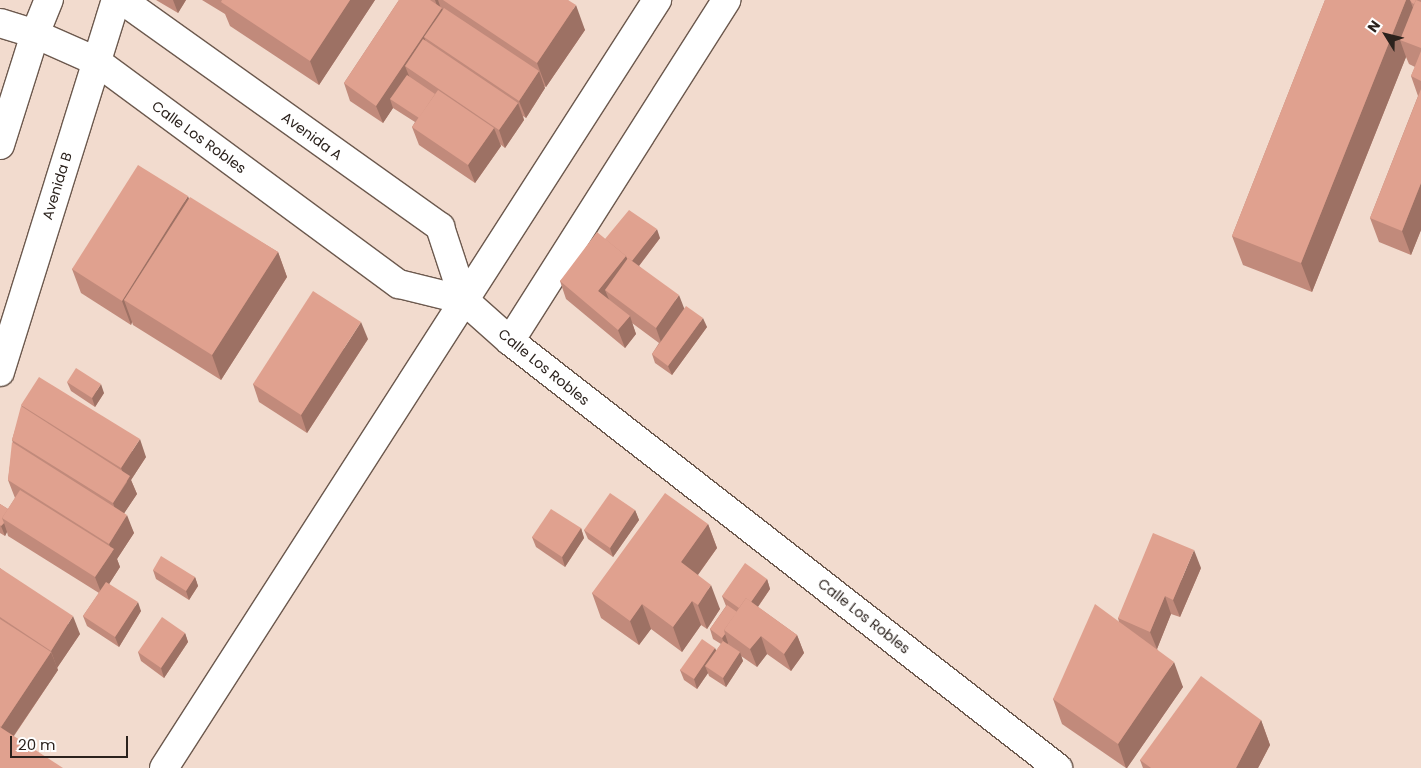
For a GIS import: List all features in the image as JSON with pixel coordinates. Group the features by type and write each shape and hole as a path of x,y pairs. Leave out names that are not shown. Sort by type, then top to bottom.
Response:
{"street":[{"path":"0,145 35,34 49,0"},
{"name":"Avenida B","path":"0,372 116,0"},
{"name":"Avenida A","path":"122,0 440,227 464,300"},
{"path":"164,768 657,0"},
{"path":"510,341 726,0"},
{"name":"Calle Los Robles","path":"0,23 35,34 96,61 399,284 464,300 510,341 1058,768"}],"building":[{"path":"222,0 350,0 310,61 221,2"},
{"path":"399,0 430,0 442,8 376,106 344,83"},
{"path":"443,0 568,0 576,5 537,63"},
{"path":"1325,0 1406,0 1301,263 1232,236"},
{"path":"1416,0 1421,2 1421,48 1400,40"},
{"path":"444,8 539,71 519,101 424,37"},
{"path":"423,39 518,103 499,130 405,66"},
{"path":"1421,51 1421,81 1411,76"},
{"path":"407,75 435,94 419,118 390,99"},
{"path":"1421,89 1421,183 1402,231 1370,218"},
{"path":"438,90 494,128 468,165 412,127"},
{"path":"138,165 188,196 122,301 72,269"},
{"path":"190,197 278,252 212,355 124,300"},
{"path":"629,210 657,229 632,261 605,239"},
{"path":"597,232 626,256 598,291 630,316 618,330 560,281"},
{"path":"628,258 679,295 656,328 605,290"},
{"path":"313,291 361,322 301,415 253,384"},
{"path":"686,306 703,318 668,366 652,354"},
{"path":"76,368 101,384 92,398 67,382"},
{"path":"39,377 140,439 121,468 21,405"},
{"path":"21,406 130,476 113,503 12,440"},
{"path":"12,442 127,515 109,544 8,480"},
{"path":"20,490 114,549 95,577 2,518"},
{"path":"610,493 635,510 610,548 584,530"},
{"path":"665,493 708,524 681,562 711,585 698,605 692,601 673,627 642,604 630,621 592,593"},
{"path":"0,504 8,509 2,518 4,523 1,526 0,525"},
{"path":"551,509 581,528 562,557 532,537"},
{"path":"1153,533 1194,550 1173,600 1165,596 1150,632 1118,618"},
{"path":"161,556 195,577 186,591 153,570"},
{"path":"745,563 767,579 751,602 746,598 739,608 722,596"},
{"path":"0,568 73,616 51,651 0,617"},
{"path":"106,582 138,602 115,637 83,616"},
{"path":"746,598 797,635 784,654 761,636 750,649 724,630"},
{"path":"1095,604 1174,662 1118,744 1053,699"},
{"path":"727,605 737,612 724,630 725,634 722,638 710,629"},
{"path":"162,617 185,633 161,668 138,652"},
{"path":"0,619 51,652 1,727 0,726"},
{"path":"702,639 715,648 694,679 680,670"},
{"path":"723,641 740,652 723,678 705,666"},
{"path":"1201,676 1261,720 1236,768 1151,768 1140,760"},
{"path":"0,727 63,768 0,768"}]}
